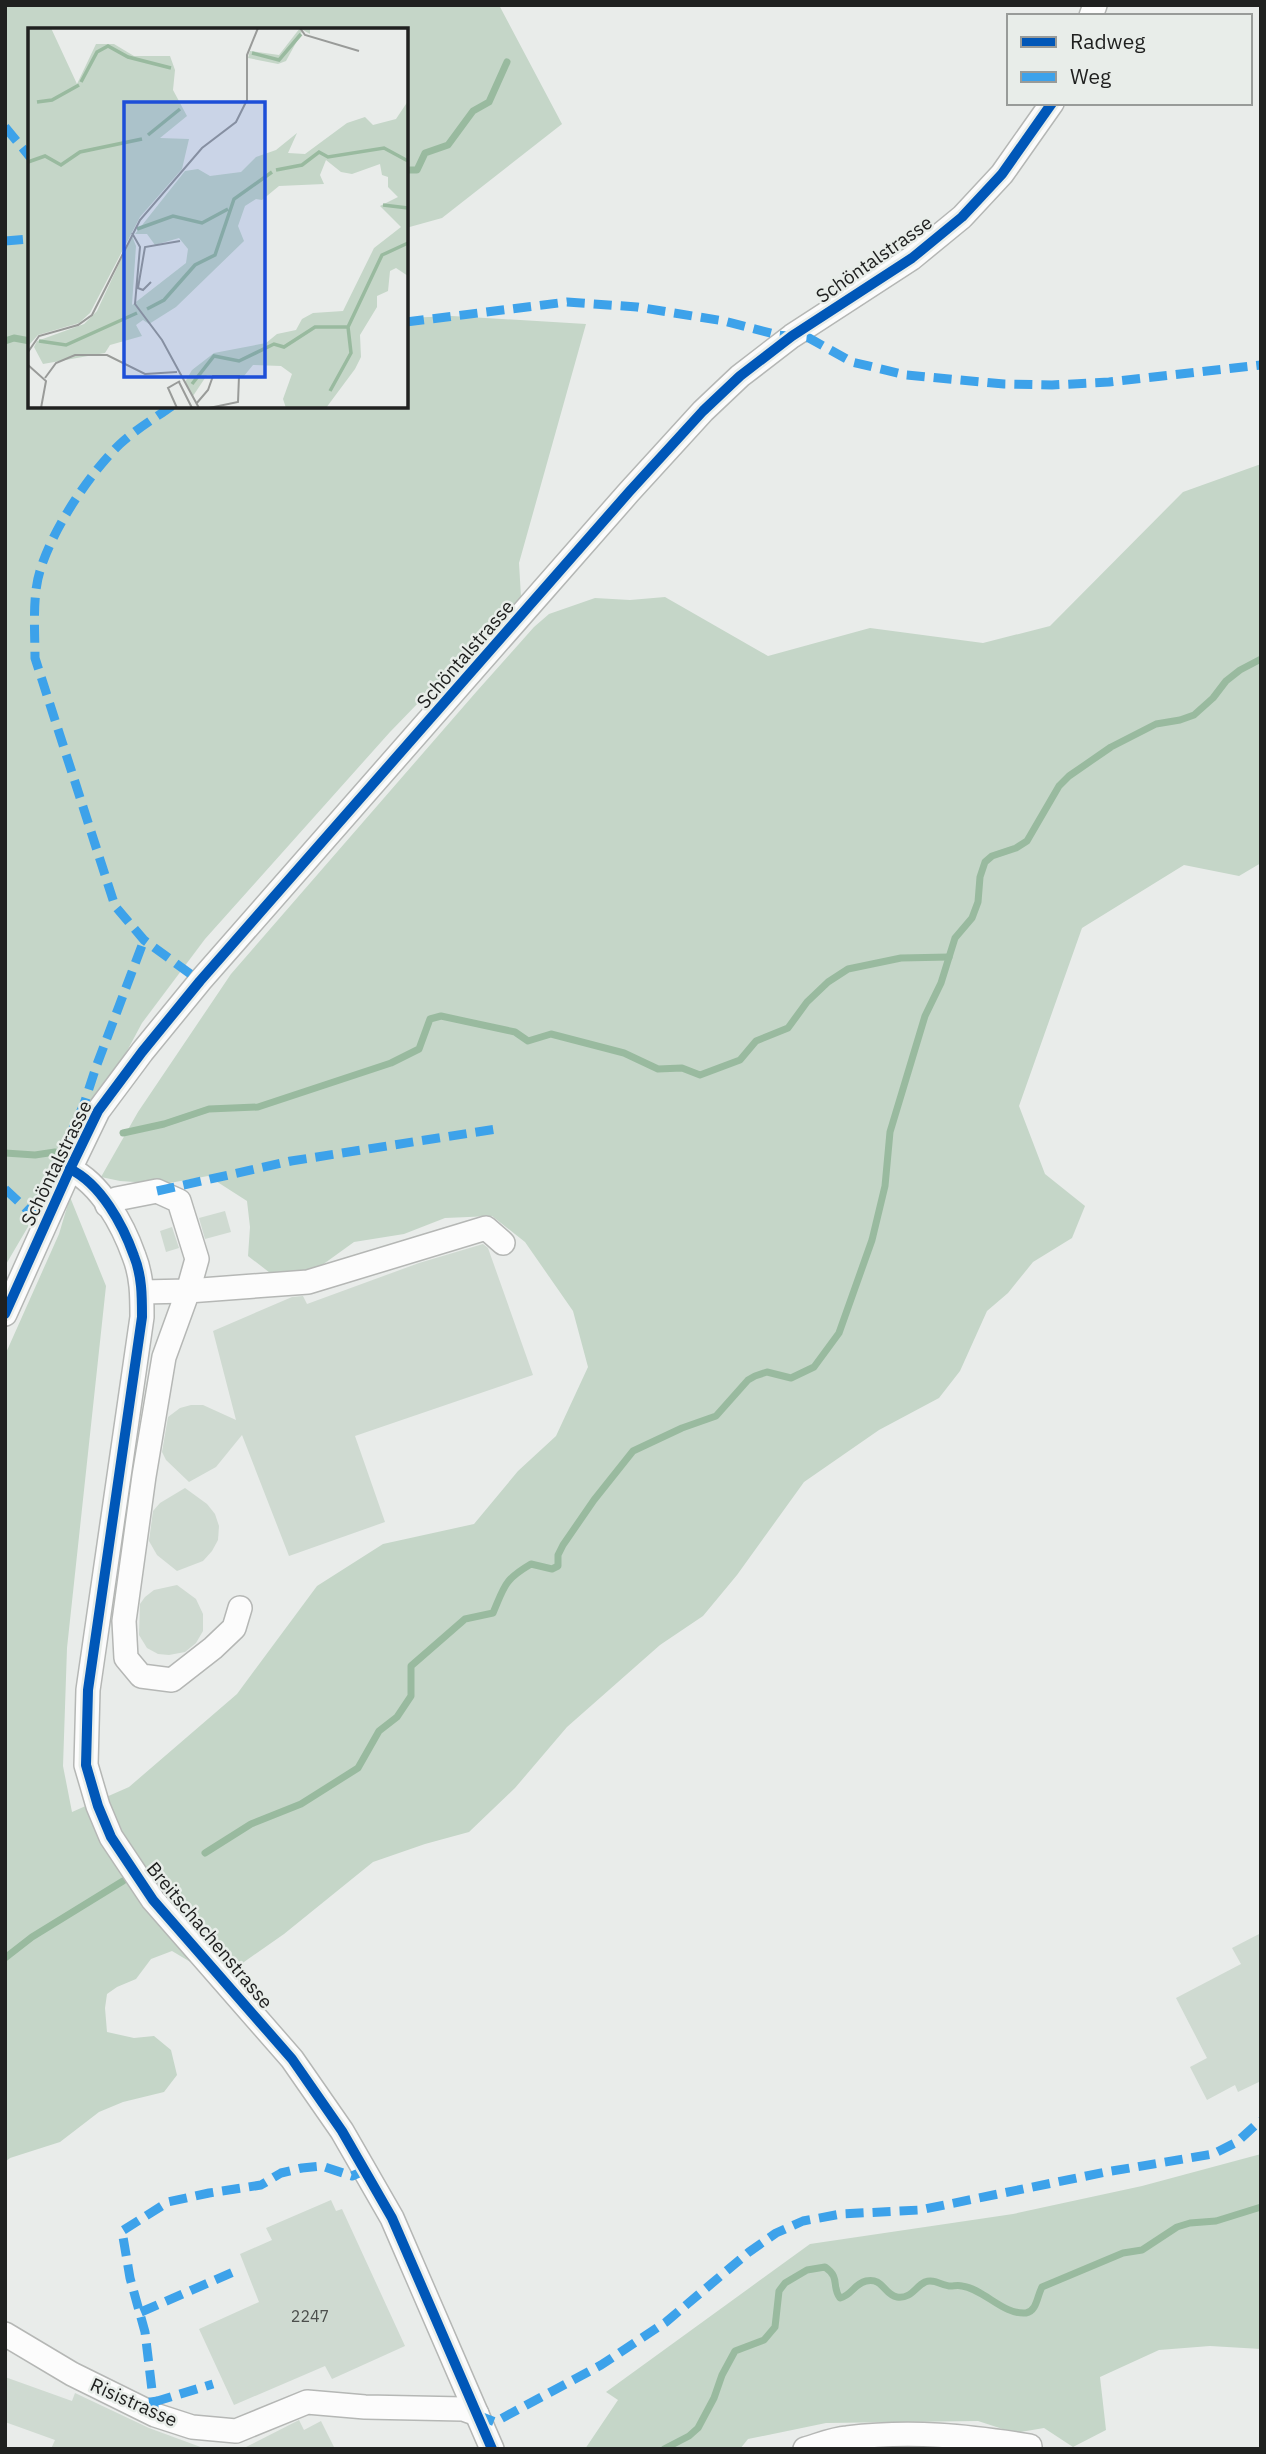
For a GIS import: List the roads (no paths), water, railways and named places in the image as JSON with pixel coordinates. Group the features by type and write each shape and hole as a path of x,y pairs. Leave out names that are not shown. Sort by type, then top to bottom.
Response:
{"street":[{"name":"Schöntalstrasse","path":"5,1314 69,1169 98,1111 200,981 702,411 740,376 792,336 912,258 962,217 1003,174 1051,105"},
{"name":"Breitschachenstrasse","path":"69,1169 91,1183 107,1205 135,1258 142,1292 142,1317 88,1690 86,1765 89,1776 111,1836 153,1900 292,2059 342,2131 392,2218 492,2449"},
{"path":"107,1205 116,1199 157,1191 178,1201 197,1259 164,1357 124,1622 126,1658 141,1675 172,1680 234,1628 240,1608"},
{"path":"142,1292 188,1292 308,1282 486,1228 503,1243"},
{"name":"Risistrasse","path":"5,2333 72,2374 155,2415 192,2427 236,2431 307,2402 463,2409 477,2414"},
{"path":"805,2449 845,2438 915,2434 961,2435 1030,2446 1030,2449"}],"waterway":[{"path":"408,170 417,170 425,153 448,145 473,111 489,102 507,62"},
{"path":"5,341 14,338 28,341"},
{"path":"205,1853 251,1824 301,1804 358,1768 379,1731 397,1717 411,1696 411,1666 465,1619 493,1613 506,1584 515,1574 531,1564 552,1569 558,1566 558,1555 563,1545 633,1451 682,1428 716,1416 748,1380 755,1376 767,1372 791,1378 814,1367 839,1333 872,1240 885,1186 890,1132 925,1016 941,983 955,938 972,918 978,902 980,877 985,862 992,856 1016,848 1027,841 1059,786 1069,776 1111,747 1156,724 1194,715 1213,698 1226,681 1261,659"},
{"path":"123,1133 164,1124 209,1109 258,1107 391,1063 419,1049 430,1019 441,1016 515,1032 528,1041 551,1034 624,1053 658,1069 682,1068 700,1075 740,1060 756,1041 788,1028 807,1002 828,982 848,969 901,958 949,957"},
{"path":"5,1153 35,1155 55,1152"},
{"path":"5,1958 32,1937 123,1881"},
{"path":"664,2449 698,2428 735,2351 764,2340 775,2327 779,2291 785,2283 807,2270 825,2267 830,2271 840,2298 866,2281 872,2280 880,2284 897,2297 909,2294 925,2282 932,2281 970,2288 1009,2310 1026,2313 1035,2306 1042,2287 1123,2253 1142,2250 1177,2227 1216,2221 1261,2207"}]}
